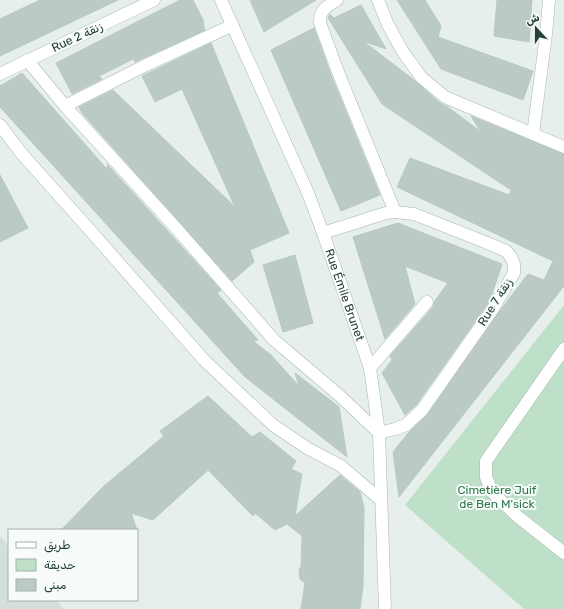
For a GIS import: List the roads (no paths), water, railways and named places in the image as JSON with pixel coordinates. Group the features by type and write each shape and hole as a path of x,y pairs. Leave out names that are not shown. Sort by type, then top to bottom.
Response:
{"street":[{"name":"Rue 2 زنقة","path":"0,74 154,0"},
{"name":"Rue Émile Brunet","path":"221,0 308,193 370,368 379,433 380,500 385,609"},
{"path":"337,0 326,7 320,14 320,23 338,72 395,212"},
{"path":"378,0 388,25 403,52 421,77 445,96 564,147"},
{"path":"533,134 549,0"},
{"path":"64,106 144,66 233,25"},
{"path":"27,60 64,106 176,228 274,340 340,396 379,433"},
{"path":"0,125 22,154 204,360 273,425 307,448 341,466 380,500"},
{"name":"Rue 7 زنقة","path":"323,233 386,213 395,212 414,214 490,244 506,252 511,257 514,264 514,273 492,310 422,410 406,425 395,430 379,433"},
{"path":"370,368 427,302"},
{"path":"564,349 486,461 486,477 492,492 516,516 564,553"}],"park label":[{"name":"Cimetière Juif de Ben M'sick","path":"497,497"}]}
